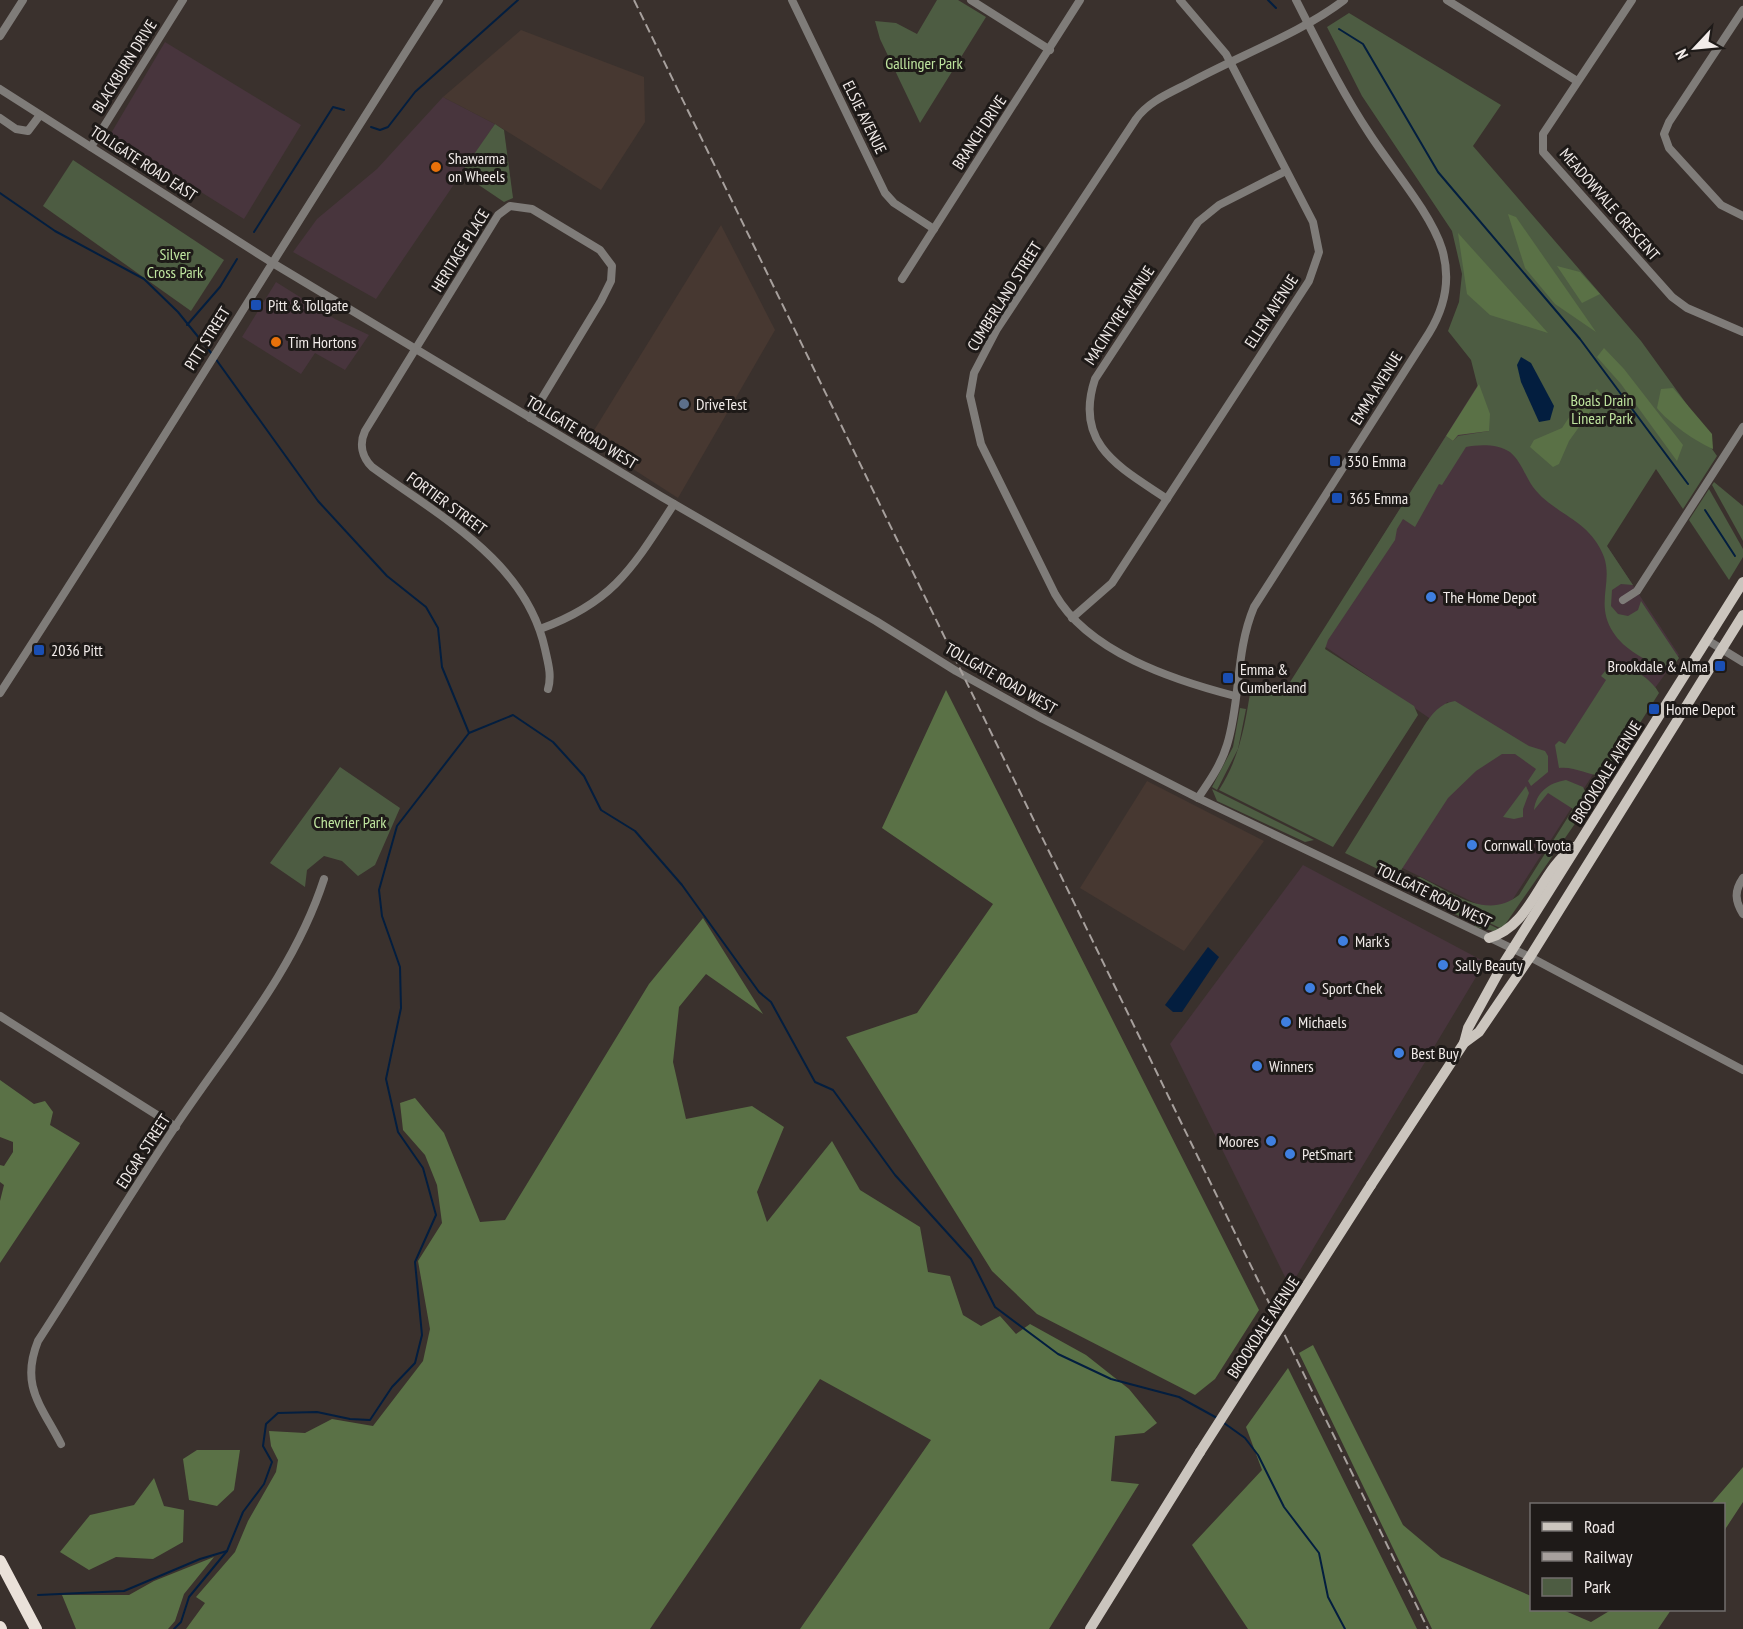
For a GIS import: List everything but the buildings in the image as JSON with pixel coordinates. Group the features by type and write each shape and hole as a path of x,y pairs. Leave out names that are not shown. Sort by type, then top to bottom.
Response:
{"highway":[{"path":"0,1561 36,1629"}],"main road":[{"name":"BROOKDALE AVENUE","path":"1090,1629 1200,1452 1464,1043 1468,1028 1576,846 1743,582"},
{"name":"BROOKDALE AVENUE","path":"1464,1043 1479,1032 1530,957 1743,615"},
{"path":"1490,938 1502,934 1516,922 1559,857 1576,846"}],"street":[{"path":"0,36 23,0"},
{"name":"BLACKBURN DRIVE","path":"91,147 183,0"},
{"name":"PITT STREET","path":"0,693 124,502 271,262 439,0"},
{"name":"ELSIE AVENUE","path":"792,0 885,193 894,203 934,229"},
{"path":"971,0 1050,50"},
{"name":"BRANCH DRIVE","path":"902,279 1080,0"},
{"name":"ELLEN AVENUE","path":"1072,618 1112,583 1316,266 1319,252 1316,228 1229,60 1180,0"},
{"name":"EMMA AVENUE","path":"1198,798 1224,753 1245,629 1254,607 1435,324 1446,292 1446,271 1439,241 1350,104 1296,0"},
{"name":"CUMBERLAND STREET","path":"1235,696 1177,680 1154,670 1088,633 1072,618 1055,594 981,444 970,396 974,373 998,329 1139,115 1156,100 1229,60 1307,22 1344,0"},
{"path":"1447,0 1577,81"},
{"name":"MEADOWVALE CRESCENT","path":"1632,0 1543,134 1544,152 1672,297 1687,308 1743,332"},
{"path":"1743,10 1669,122 1664,134 1669,148 1721,205 1743,216"},
{"name":"TOLLGATE ROAD EAST","path":"0,89 271,262"},
{"path":"0,118 23,131 27,130 40,115"},
{"name":"MACINTYRE AVENUE","path":"1167,499 1114,464 1099,445 1090,422 1089,403 1095,379 1198,222 1218,205 1286,171"},
{"name":"HERITAGE PLACE","path":"416,350 498,215 510,207 532,209 600,250 609,260 613,273 601,301 531,418"},
{"name":"TOLLGATE ROAD WEST","path":"271,262 674,504 876,621 956,671 1043,719 1198,798 1530,957 1743,1070"},
{"name":"FORTIER STREET","path":"416,350 365,431 361,444 363,454 372,467 478,544 501,565 524,595 540,629 551,678 548,689"},
{"path":"1623,600 1637,591 1743,427"},
{"path":"540,629 586,608 619,584 632,569 674,504"},
{"path":"1707,640 1743,662"},
{"path":"1743,878 1737,887 1736,903 1743,914"},
{"name":"EDGAR STREET","path":"61,1444 34,1392 29,1375 31,1358 38,1341 176,1127 277,982 316,904 324,879"},
{"path":"0,1016 176,1127"}],"shaded area":[{"path":"521,30 644,77 645,122 601,190 495,124 443,97"},
{"path":"165,42 301,125 244,219 110,135"},
{"path":"443,97 495,124 376,299 293,252 317,219 377,169"},
{"path":"721,225 775,330 678,498 588,440"},
{"path":"276,282 335,319 369,335 345,370 315,353 301,374 242,337"},
{"path":"1479,383 1607,546 1679,655 1599,765 1502,916 1392,863 1484,721 1447,702 1435,722 1317,641"},
{"path":"1147,781 1264,841 1184,951 1080,888"},
{"path":"1303,865 1485,962 1290,1287 1170,1044"}],"green space":[{"name":"Gallinger Park","path":"937,0 958,0 986,17 920,123 880,39 875,21 896,23 917,34"},
{"name":"Boals Drain Linear Park","path":"1349,13 1501,105 1473,146 1641,341 1688,406 1685,410 1717,456 1683,509 1656,469 1607,546 1633,585 1621,584 1612,590 1611,606 1618,614 1628,616 1638,610 1641,601 1679,658 1670,671 1636,654 1613,632 1605,612 1607,576 1604,557 1590,534 1533,487 1510,452 1489,445 1466,447 1442,485 1439,484 1415,527 1403,519 1397,529 1395,540 1328,640 1325,649 1414,706 1418,715 1333,847 1219,790 1237,753 1251,687 1282,692 1285,690 1446,436 1453,441 1458,436 1489,431 1471,360 1448,331 1459,302 1462,274 1452,231 1362,96 1327,27"},
{"path":"495,124 504,130 513,198 504,202 461,173"},
{"name":"Silver Cross Park","path":"73,160 224,260 191,311 43,206"},
{"path":"1508,214 1516,217 1596,332 1555,304 1525,268"},
{"path":"1458,233 1548,333 1490,315 1467,294"},
{"path":"1557,266 1580,272 1600,294 1582,303"},
{"path":"1604,348 1624,369 1683,445 1677,461 1621,384 1597,357"},
{"path":"1479,384 1490,414 1489,431 1458,435 1453,441 1446,436"},
{"path":"1673,388 1712,434 1713,449 1683,431 1657,408 1661,389"},
{"path":"1597,389 1602,395 1569,441 1559,464 1553,467 1530,447 1534,440 1562,428 1580,401"},
{"path":"1714,482 1743,506 1743,541 1712,485"},
{"path":"1709,489 1743,549 1743,557 1729,580 1689,520"},
{"path":"1611,664 1624,665 1638,672 1659,693 1607,775 1559,768 1555,745 1559,741 1565,744 1606,680 1601,676"},
{"path":"946,690 1259,1310 1215,1379 1195,1395 1037,1314 992,1271 846,1037 917,1013 993,904 882,828"},
{"path":"1455,701 1529,746 1545,751 1548,756 1548,772 1531,786 1528,781 1536,769 1515,754 1502,754 1476,771 1448,798 1396,878 1345,853 1433,713"},
{"path":"1240,708 1246,709 1238,749 1217,790 1212,787 1233,747"},
{"name":"Chevrier Park","path":"340,767 400,808 375,865 358,876 342,861 324,856 307,870 305,887 270,863"},
{"path":"1566,780 1583,787 1590,802 1502,929 1409,884 1411,879 1420,877 1457,896 1482,905 1507,902 1519,895 1573,809 1548,793 1534,810 1537,799 1548,786"},
{"path":"1526,786 1529,793 1523,809 1523,817 1514,819 1503,817"},
{"path":"1212,789 1314,840 1305,842 1217,801"},
{"path":"1410,887 1501,930 1493,931 1475,927 1475,924 1411,892"},
{"path":"703,918 763,1014 706,974 679,1007 673,1062 686,1119 752,1106 784,1127 757,1192 767,1222 832,1141 860,1190 920,1227 928,1272 950,1276 963,1315 981,1326 1000,1316 1016,1334 1030,1324 1086,1355 1129,1389 1157,1423 1144,1433 1115,1436 1111,1481 1139,1484 1049,1629 800,1629 931,1440 820,1379 650,1629 186,1629 205,1603 196,1597 235,1552 248,1521 276,1472 278,1460 271,1446 269,1431 305,1433 332,1419 373,1426 423,1361 430,1329 418,1261 442,1223 437,1185 425,1155 403,1130 400,1103 415,1098 444,1133 480,1222 505,1220 649,984"},
{"path":"0,1080 34,1104 45,1101 53,1112 50,1125 80,1143 0,1263 0,1201 4,1185 0,1182 0,1165 4,1166 13,1152 13,1142 0,1137"},
{"path":"1313,1345 1403,1525 1441,1557 1530,1596 1530,1611 1565,1611 1591,1622 1609,1611 1670,1611 1658,1629 1432,1629 1299,1353"},
{"path":"1288,1368 1417,1629 1248,1629 1192,1545 1262,1470 1246,1427"},
{"path":"197,1450 240,1450 234,1490 217,1506 189,1500 183,1459"},
{"path":"1743,1467 1743,1502 1725,1529 1725,1503 1712,1503"},
{"path":"154,1478 164,1506 184,1510 183,1542 153,1559 116,1557 89,1570 60,1552 90,1515 134,1505"},
{"path":"214,1557 184,1594 175,1621 168,1629 76,1629 62,1595 129,1595 154,1581"}],"water":[{"path":"1521,357 1531,363 1554,406 1550,420 1539,422 1521,382 1517,365"},
{"path":"1208,947 1219,957 1182,1012 1173,1012 1165,1005"}],"waterway":[{"path":"371,127 380,130 388,127 415,92 518,0"},
{"path":"1268,0 1276,8"},
{"path":"1339,29 1363,44 1438,172 1580,339 1688,484"},
{"path":"254,232 333,107 344,110"},
{"path":"0,193 55,231 144,279 178,312 212,354"},
{"path":"187,325 220,287 237,259"},
{"path":"215,358 318,501 387,576 426,607 438,628 442,667 469,733"},
{"path":"1705,510 1735,556"},
{"path":"174,1629 181,1622 189,1597 227,1551 243,1512 264,1484 272,1462 263,1446 266,1424 278,1413 317,1412 350,1419 370,1420 392,1387 415,1363 422,1335 415,1262 436,1215 423,1168 398,1132 386,1079 401,1008 400,967 382,916 379,890 397,826 469,733 513,715 553,742 584,776 601,810 635,831 682,885 759,992 771,1002 815,1082 833,1090 895,1175 971,1259 995,1307 1058,1354 1111,1379 1179,1397 1217,1418"},
{"path":"1224,1423 1245,1438 1258,1455 1284,1507 1319,1553 1328,1597 1345,1629"},
{"path":"38,1595 124,1591 200,1559 227,1551"}],"railway":[{"path":"634,0 1428,1629"}],"place":[{"name":"Shawarma on Wheels","path":"436,167"},
{"name":"Pitt & Tollgate","path":"256,305"},
{"name":"Tim Hortons","path":"276,342"},
{"name":"DriveTest","path":"684,404"},
{"name":"350 Emma","path":"1335,461"},
{"name":"365 Emma","path":"1337,498"},
{"name":"The Home Depot","path":"1431,597"},
{"name":"2036 Pitt","path":"39,650"},
{"name":"Brookdale & Alma","path":"1720,666"},
{"name":"Emma & Cumberland","path":"1228,678"},
{"name":"Home Depot","path":"1654,709"},
{"name":"Cornwall Toyota","path":"1472,845"},
{"name":"Mark's","path":"1343,941"},
{"name":"Sally Beauty","path":"1443,965"},
{"name":"Sport Chek","path":"1310,988"},
{"name":"Michaels","path":"1286,1022"},
{"name":"Best Buy","path":"1399,1053"},
{"name":"Winners","path":"1257,1066"},
{"name":"Moores","path":"1271,1141"},
{"name":"PetSmart","path":"1290,1154"}]}
